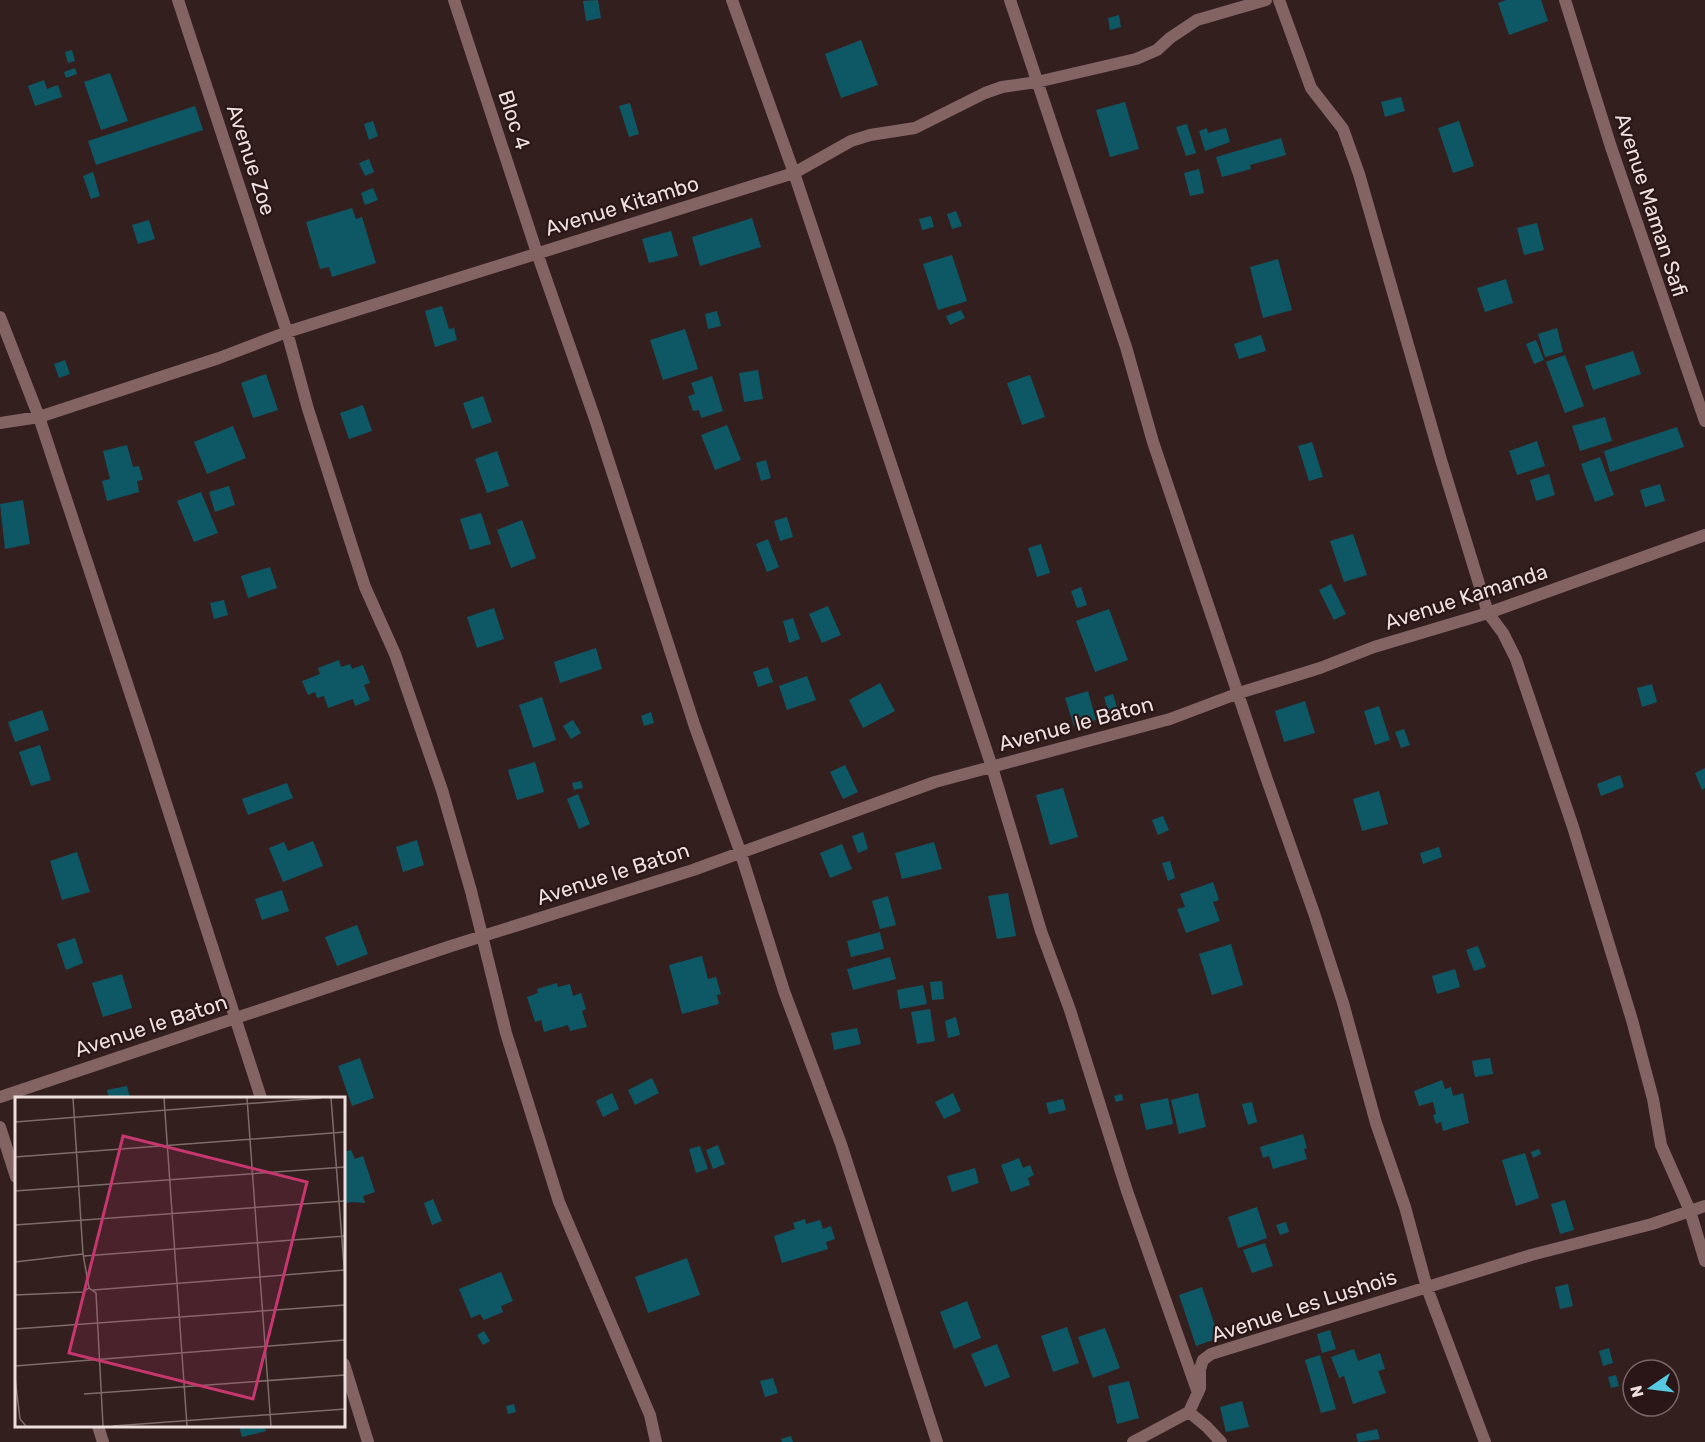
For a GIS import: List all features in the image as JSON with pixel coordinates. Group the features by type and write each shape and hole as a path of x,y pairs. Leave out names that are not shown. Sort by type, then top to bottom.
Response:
{"street":[{"name":"Avenue Zoe","path":"178,0 287,332 365,586 395,654 442,790 471,891 506,1033 560,1202 650,1415 656,1442"},
{"name":"Bloc 4","path":"454,0 695,727 741,854 784,991 841,1144 937,1442"},
{"path":"732,0 794,173 992,766 1041,931 1070,1010 1127,1191 1198,1393"},
{"path":"1010,0 1126,347 1157,453 1343,1003 1376,1123 1405,1206 1427,1288 1485,1442"},
{"name":"Avenue Kitambo","path":"0,423 39,417 208,362 287,332 794,173 851,141 870,135 915,128 984,93 1002,87 1037,82 1136,59 1157,50 1197,20 1266,0"},
{"path":"1279,0 1311,88 1320,102 1332,113 1352,153 1488,613 1503,633 1516,659 1570,816 1629,1010 1653,1099 1661,1145 1690,1211 1705,1261"},
{"name":"Avenue Maman Safi","path":"1565,0 1611,147 1680,354 1705,421"},
{"path":"0,317 39,417 237,1018 261,1097"},
{"name":"Avenue Kamanda","path":"1239,693 1320,668 1374,647 1488,613 1705,535"},
{"name":"Avenue le Baton","path":"0,1097 481,937 741,854 935,782 1170,719 1239,693"},
{"path":"0,1126 15,1174"},
{"name":"Avenue Les Lushois","path":"1189,1412 1198,1393 1203,1360 1211,1354 1531,1255 1652,1224 1705,1206"},
{"path":"345,1367 368,1442"},
{"path":"1133,1442 1189,1412 1207,1426 1221,1442"},
{"path":"99,1427 103,1442"}],"building":[{"path":"598,0 601,18 586,21 583,1"},
{"path":"1506,0 1541,0 1548,21 1509,35 1498,3"},
{"path":"1119,15 1121,27 1110,30 1108,18"},
{"path":"861,40 878,85 841,98 825,54"},
{"path":"72,50 75,61 68,63 65,52"},
{"path":"75,68 77,74 66,78 64,72"},
{"path":"110,73 128,121 101,130 84,82"},
{"path":"44,80 47,89 58,85 62,97 35,106 28,86"},
{"path":"1401,97 1405,111 1385,117 1381,102"},
{"path":"1125,102 1139,149 1110,157 1096,110"},
{"path":"630,103 639,134 629,137 619,106"},
{"path":"195,106 203,130 96,165 88,141"},
{"path":"373,121 378,136 369,140 364,124"},
{"path":"1459,121 1474,166 1453,173 1438,128"},
{"path":"1187,124 1196,153 1186,156 1176,127"},
{"path":"1207,128 1208,133 1226,128 1230,142 1205,151 1199,131"},
{"path":"1281,138 1286,155 1250,165 1251,169 1222,177 1216,157"},
{"path":"369,159 374,172 365,176 359,163"},
{"path":"1199,169 1204,193 1190,196 1184,173"},
{"path":"93,172 100,196 91,199 83,176"},
{"path":"373,188 378,200 365,205 361,193"},
{"path":"352,208 356,219 362,217 376,263 332,277 329,267 320,269 306,222"},
{"path":"956,211 962,226 952,229 947,214"},
{"path":"931,216 934,227 922,230 919,219"},
{"path":"752,218 761,247 700,266 692,237"},
{"path":"149,220 155,239 138,244 132,225"},
{"path":"1537,223 1544,250 1524,255 1517,228"},
{"path":"671,231 678,256 649,263 642,239"},
{"path":"952,255 967,301 938,310 923,264"},
{"path":"1278,259 1292,310 1263,318 1250,267"},
{"path":"1506,279 1513,303 1485,312 1477,288"},
{"path":"442,306 449,329 454,328 457,340 435,347 425,311"},
{"path":"961,310 965,318 950,325 946,316"},
{"path":"717,311 721,326 708,329 705,314"},
{"path":"1557,328 1563,352 1545,357 1538,334"},
{"path":"685,329 698,369 663,380 650,340"},
{"path":"1261,335 1266,351 1239,359 1234,344"},
{"path":"1536,340 1544,360 1534,364 1526,344"},
{"path":"1633,351 1641,374 1593,390 1585,366"},
{"path":"1565,355 1584,406 1565,413 1546,362"},
{"path":"65,360 70,374 59,378 54,364"},
{"path":"758,370 763,399 744,402 739,373"},
{"path":"266,374 278,410 253,418 241,383"},
{"path":"1030,375 1045,417 1022,425 1007,383"},
{"path":"712,376 723,411 701,418 699,410 693,411 688,396 695,394 691,383"},
{"path":"483,396 492,422 472,429 463,403"},
{"path":"363,405 372,431 349,439 340,413"},
{"path":"1605,417 1612,441 1580,451 1572,426"},
{"path":"727,425 741,460 715,470 701,435"},
{"path":"233,426 246,458 207,474 194,442"},
{"path":"1677,427 1684,447 1610,472 1604,451"},
{"path":"1537,441 1545,466 1517,475 1509,451"},
{"path":"1312,442 1323,477 1309,481 1298,446"},
{"path":"127,445 133,467 139,466 143,480 137,481 139,492 107,501 102,481 110,479 103,451"},
{"path":"497,451 509,486 487,493 475,459"},
{"path":"1600,457 1614,495 1595,502 1581,464"},
{"path":"766,460 771,478 761,481 756,463"},
{"path":"1549,474 1555,495 1536,501 1530,480"},
{"path":"1660,484 1665,501 1645,507 1640,490"},
{"path":"229,486 235,505 215,512 209,492"},
{"path":"201,492 218,533 194,542 177,501"},
{"path":"23,500 30,544 5,549 0,504"},
{"path":"481,513 491,544 470,550 460,519"},
{"path":"787,517 793,537 780,541 774,521"},
{"path":"522,520 536,558 511,568 497,530"},
{"path":"1353,534 1367,575 1344,582 1330,541"},
{"path":"768,539 779,567 767,572 756,544"},
{"path":"1041,544 1050,573 1037,577 1028,548"},
{"path":"270,567 277,588 248,598 241,576"},
{"path":"1331,584 1346,614 1334,620 1319,590"},
{"path":"1081,587 1087,605 1077,608 1071,591"},
{"path":"224,600 228,615 214,619 210,603"},
{"path":"828,606 841,635 822,643 809,614"},
{"path":"494,608 504,639 477,648 467,617"},
{"path":"1109,609 1128,660 1095,672 1076,621"},
{"path":"793,618 800,639 789,643 783,621"},
{"path":"596,648 602,669 560,683 554,662"},
{"path":"339,660 341,667 350,664 352,669 363,665 370,683 364,685 370,700 355,706 353,699 328,708 324,696 317,698 315,692 308,695 302,681 320,674 318,668"},
{"path":"768,667 773,682 758,687 753,672"},
{"path":"807,676 816,700 787,710 779,686"},
{"path":"880,683 895,711 863,728 849,700"},
{"path":"1652,684 1657,702 1642,707 1637,688"},
{"path":"1088,691 1096,720 1074,726 1065,698"},
{"path":"1113,694 1118,711 1109,713 1104,697"},
{"path":"542,697 556,740 533,748 519,705"},
{"path":"1305,701 1315,733 1284,742 1275,711"},
{"path":"1379,706 1390,740 1375,745 1364,711"},
{"path":"42,710 49,730 15,742 8,722"},
{"path":"651,712 654,723 644,726 641,716"},
{"path":"573,720 581,733 571,739 563,726"},
{"path":"1404,729 1410,745 1401,748 1395,732"},
{"path":"40,745 51,780 31,786 19,752"},
{"path":"535,762 544,792 517,800 508,770"},
{"path":"845,765 858,792 843,799 830,772"},
{"path":"1705,768 1705,788 1702,790 1695,773"},
{"path":"1620,775 1624,787 1601,796 1597,784"},
{"path":"581,781 583,788 574,790 572,783"},
{"path":"287,783 293,798 248,815 242,799"},
{"path":"1063,788 1078,837 1050,845 1036,795"},
{"path":"1379,791 1388,824 1362,831 1353,799"},
{"path":"578,794 590,824 579,829 567,799"},
{"path":"1163,816 1169,830 1158,835 1152,820"},
{"path":"863,832 868,849 858,853 852,836"},
{"path":"417,840 424,865 403,872 396,847"},
{"path":"313,841 323,866 283,882 269,848 284,842 288,851"},
{"path":"934,842 942,869 902,879 895,853"},
{"path":"842,844 852,869 830,878 820,853"},
{"path":"1439,847 1442,857 1423,864 1420,853"},
{"path":"77,852 90,892 62,900 50,861"},
{"path":"1170,861 1175,878 1168,881 1162,863"},
{"path":"1213,882 1219,900 1213,902 1220,921 1186,933 1177,909 1185,907 1180,894"},
{"path":"282,890 289,911 262,920 255,899"},
{"path":"1008,893 1016,936 997,939 988,896"},
{"path":"888,896 896,925 880,929 872,901"},
{"path":"357,925 368,954 337,966 325,937"},
{"path":"880,932 884,949 851,957 847,941"},
{"path":"75,938 83,963 66,970 57,944"},
{"path":"1231,944 1243,985 1212,995 1199,954"},
{"path":"1478,946 1486,967 1474,971 1466,950"},
{"path":"702,956 708,979 716,977 721,994 717,995 719,1004 682,1014 669,965"},
{"path":"890,957 896,979 853,990 847,969"},
{"path":"1455,969 1460,987 1437,994 1432,976"},
{"path":"122,974 132,1008 103,1017 92,983"},
{"path":"942,981 944,999 932,1000 930,982"},
{"path":"557,983 558,987 570,984 573,996 581,993 586,1009 582,1011 587,1027 570,1031 568,1025 544,1032 541,1020 535,1022 527,997 538,993 537,989"},
{"path":"923,985 927,1004 900,1009 897,990"},
{"path":"930,1009 935,1041 917,1044 911,1012"},
{"path":"956,1017 960,1035 948,1038 945,1021"},
{"path":"857,1028 861,1044 834,1050 831,1033"},
{"path":"360,1058 374,1098 352,1106 338,1066"},
{"path":"1490,1058 1493,1074 1475,1077 1472,1061"},
{"path":"652,1078 659,1093 635,1105 628,1090"},
{"path":"1442,1080 1445,1089 1451,1087 1453,1096 1463,1093 1469,1123 1443,1131 1441,1122 1436,1124 1433,1102 1419,1106 1414,1091"},
{"path":"127,1086 130,1097 109,1097 107,1090"},
{"path":"612,1093 619,1109 603,1117 596,1101"},
{"path":"953,1093 961,1111 944,1119 935,1102"},
{"path":"1198,1093 1206,1127 1179,1134 1171,1100"},
{"path":"1122,1094 1123,1100 1116,1102 1114,1096"},
{"path":"1168,1098 1173,1124 1146,1130 1140,1104"},
{"path":"1063,1099 1066,1110 1049,1114 1046,1103"},
{"path":"1252,1102 1257,1122 1248,1125 1242,1104"},
{"path":"1303,1134 1307,1159 1273,1169 1269,1156 1263,1158 1260,1147"},
{"path":"718,1145 725,1164 713,1169 706,1150"},
{"path":"700,1146 708,1169 696,1173 689,1149"},
{"path":"1539,1149 1541,1154 1533,1158 1531,1152"},
{"path":"351,1150 355,1159 363,1156 375,1192 363,1196 365,1203 345,1204 345,1152"},
{"path":"1525,1153 1539,1198 1516,1206 1502,1160"},
{"path":"1019,1158 1023,1168 1030,1165 1034,1175 1028,1178 1030,1185 1011,1192 1001,1165"},
{"path":"975,1168 979,1183 952,1192 947,1176"},
{"path":"433,1199 442,1221 432,1225 424,1203"},
{"path":"1565,1200 1574,1230 1560,1234 1551,1204"},
{"path":"1257,1207 1267,1238 1238,1248 1228,1217"},
{"path":"805,1219 806,1224 820,1220 823,1229 831,1226 835,1239 826,1242 828,1249 782,1263 774,1236 795,1229 793,1223"},
{"path":"1286,1222 1289,1232 1280,1235 1276,1225"},
{"path":"1265,1243 1273,1266 1252,1273 1243,1250"},
{"path":"687,1258 700,1295 648,1313 635,1277"},
{"path":"501,1272 513,1301 501,1306 503,1312 484,1320 480,1314 471,1318 459,1289"},
{"path":"1568,1284 1573,1306 1560,1309 1555,1287"},
{"path":"1202,1287 1219,1338 1196,1346 1179,1295"},
{"path":"967,1301 981,1338 954,1349 940,1312"},
{"path":"1067,1327 1079,1363 1053,1372 1041,1336"},
{"path":"1105,1328 1120,1368 1093,1378 1078,1337"},
{"path":"1330,1330 1336,1349 1322,1353 1317,1334"},
{"path":"484,1331 490,1341 483,1345 477,1335"},
{"path":"997,1344 1010,1377 985,1387 971,1354"},
{"path":"1609,1348 1613,1363 1603,1366 1599,1351"},
{"path":"1354,1349 1358,1361 1380,1353 1385,1369 1378,1371 1386,1393 1353,1404 1344,1376 1339,1378 1331,1357"},
{"path":"1320,1355 1336,1409 1321,1413 1305,1360"},
{"path":"1616,1375 1619,1386 1611,1388 1608,1377"},
{"path":"773,1378 778,1393 765,1397 760,1381"},
{"path":"1129,1381 1139,1418 1117,1424 1108,1386"},
{"path":"1242,1401 1249,1427 1226,1432 1220,1407"},
{"path":"514,1404 516,1412 508,1414 506,1406"},
{"path":"239,1427 264,1427 266,1431 242,1437"},
{"path":"1377,1429 1380,1439 1358,1442 1356,1434"},
{"path":"791,1436 793,1442 782,1442 781,1439"}]}
